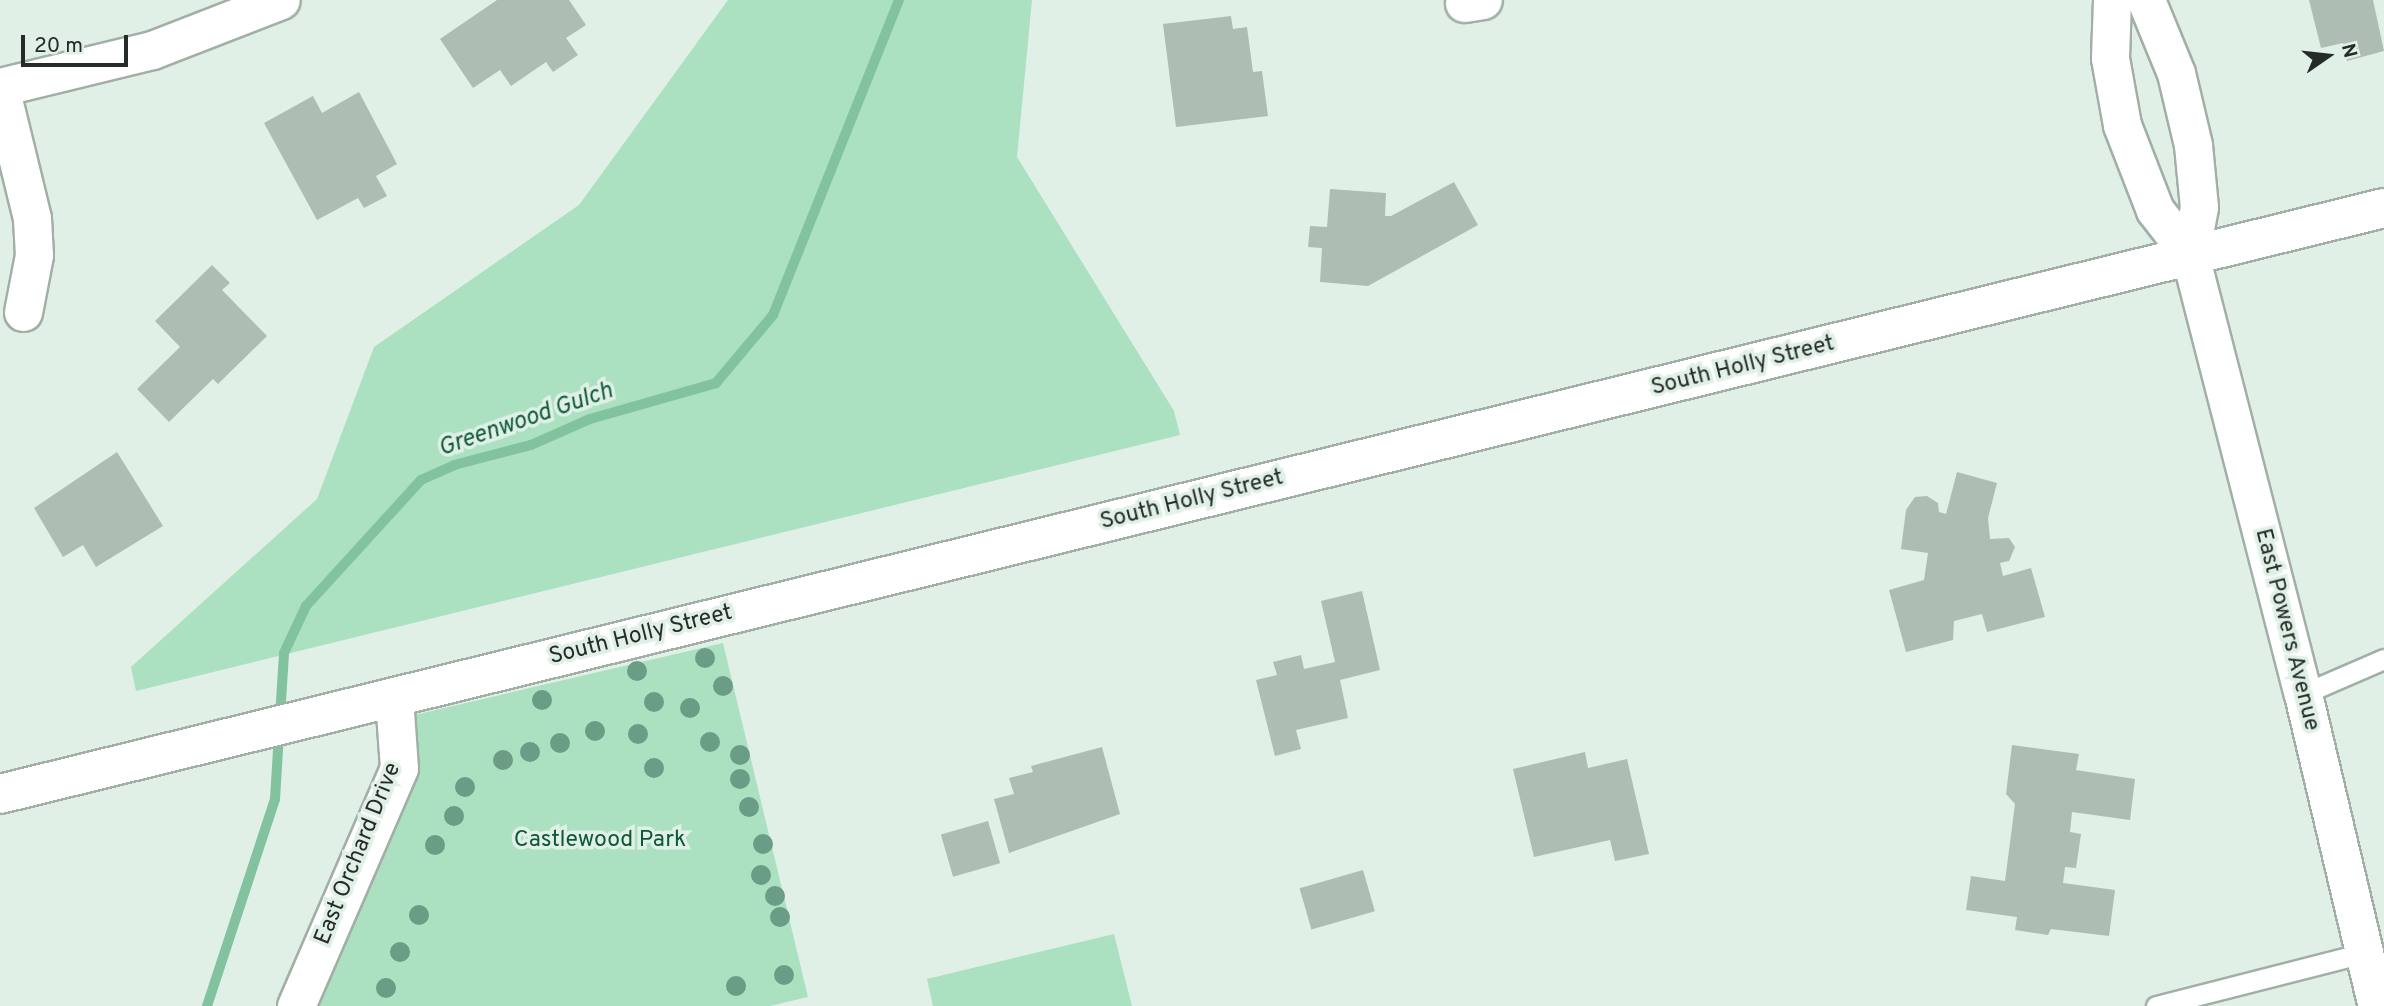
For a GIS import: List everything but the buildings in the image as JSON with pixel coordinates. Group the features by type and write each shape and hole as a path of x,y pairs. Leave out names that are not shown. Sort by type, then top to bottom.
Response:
{"street":[{"path":"23,313 34,255 32,218 0,87 152,50 281,0"},
{"path":"2112,0 2110,58 2122,125 2155,210 2190,255"},
{"path":"2146,0 2176,72 2193,145 2199,207 2190,255"},
{"name":"South Holly Street","path":"0,793 2384,208"},
{"name":"East Powers Avenue","path":"2190,255 2303,694 2377,1006"},
{"name":"East Orchard Drive","path":"296,1006 399,768 394,698"}],"lane":[{"path":"2303,694 2384,659"},
{"path":"2156,1006 2364,953"}],"green space":[{"name":"Greenwood Gulch","path":"728,0 1032,0 1017,157 1174,411 1180,435 136,691 131,667 317,499 374,347 579,205"},
{"name":"Castlewood Park","path":"723,643 808,997 770,1006 296,1006 397,719"},
{"path":"1114,934 1132,1006 933,1006 927,979"}],"waterway":[{"name":"Greenwood Gulch","path":"280,717 284,653 306,606 421,480 454,465 531,445 590,419 716,383 773,315 899,0"},
{"name":"Greenwood Gulch","path":"207,1006 275,799 279,733"}]}
